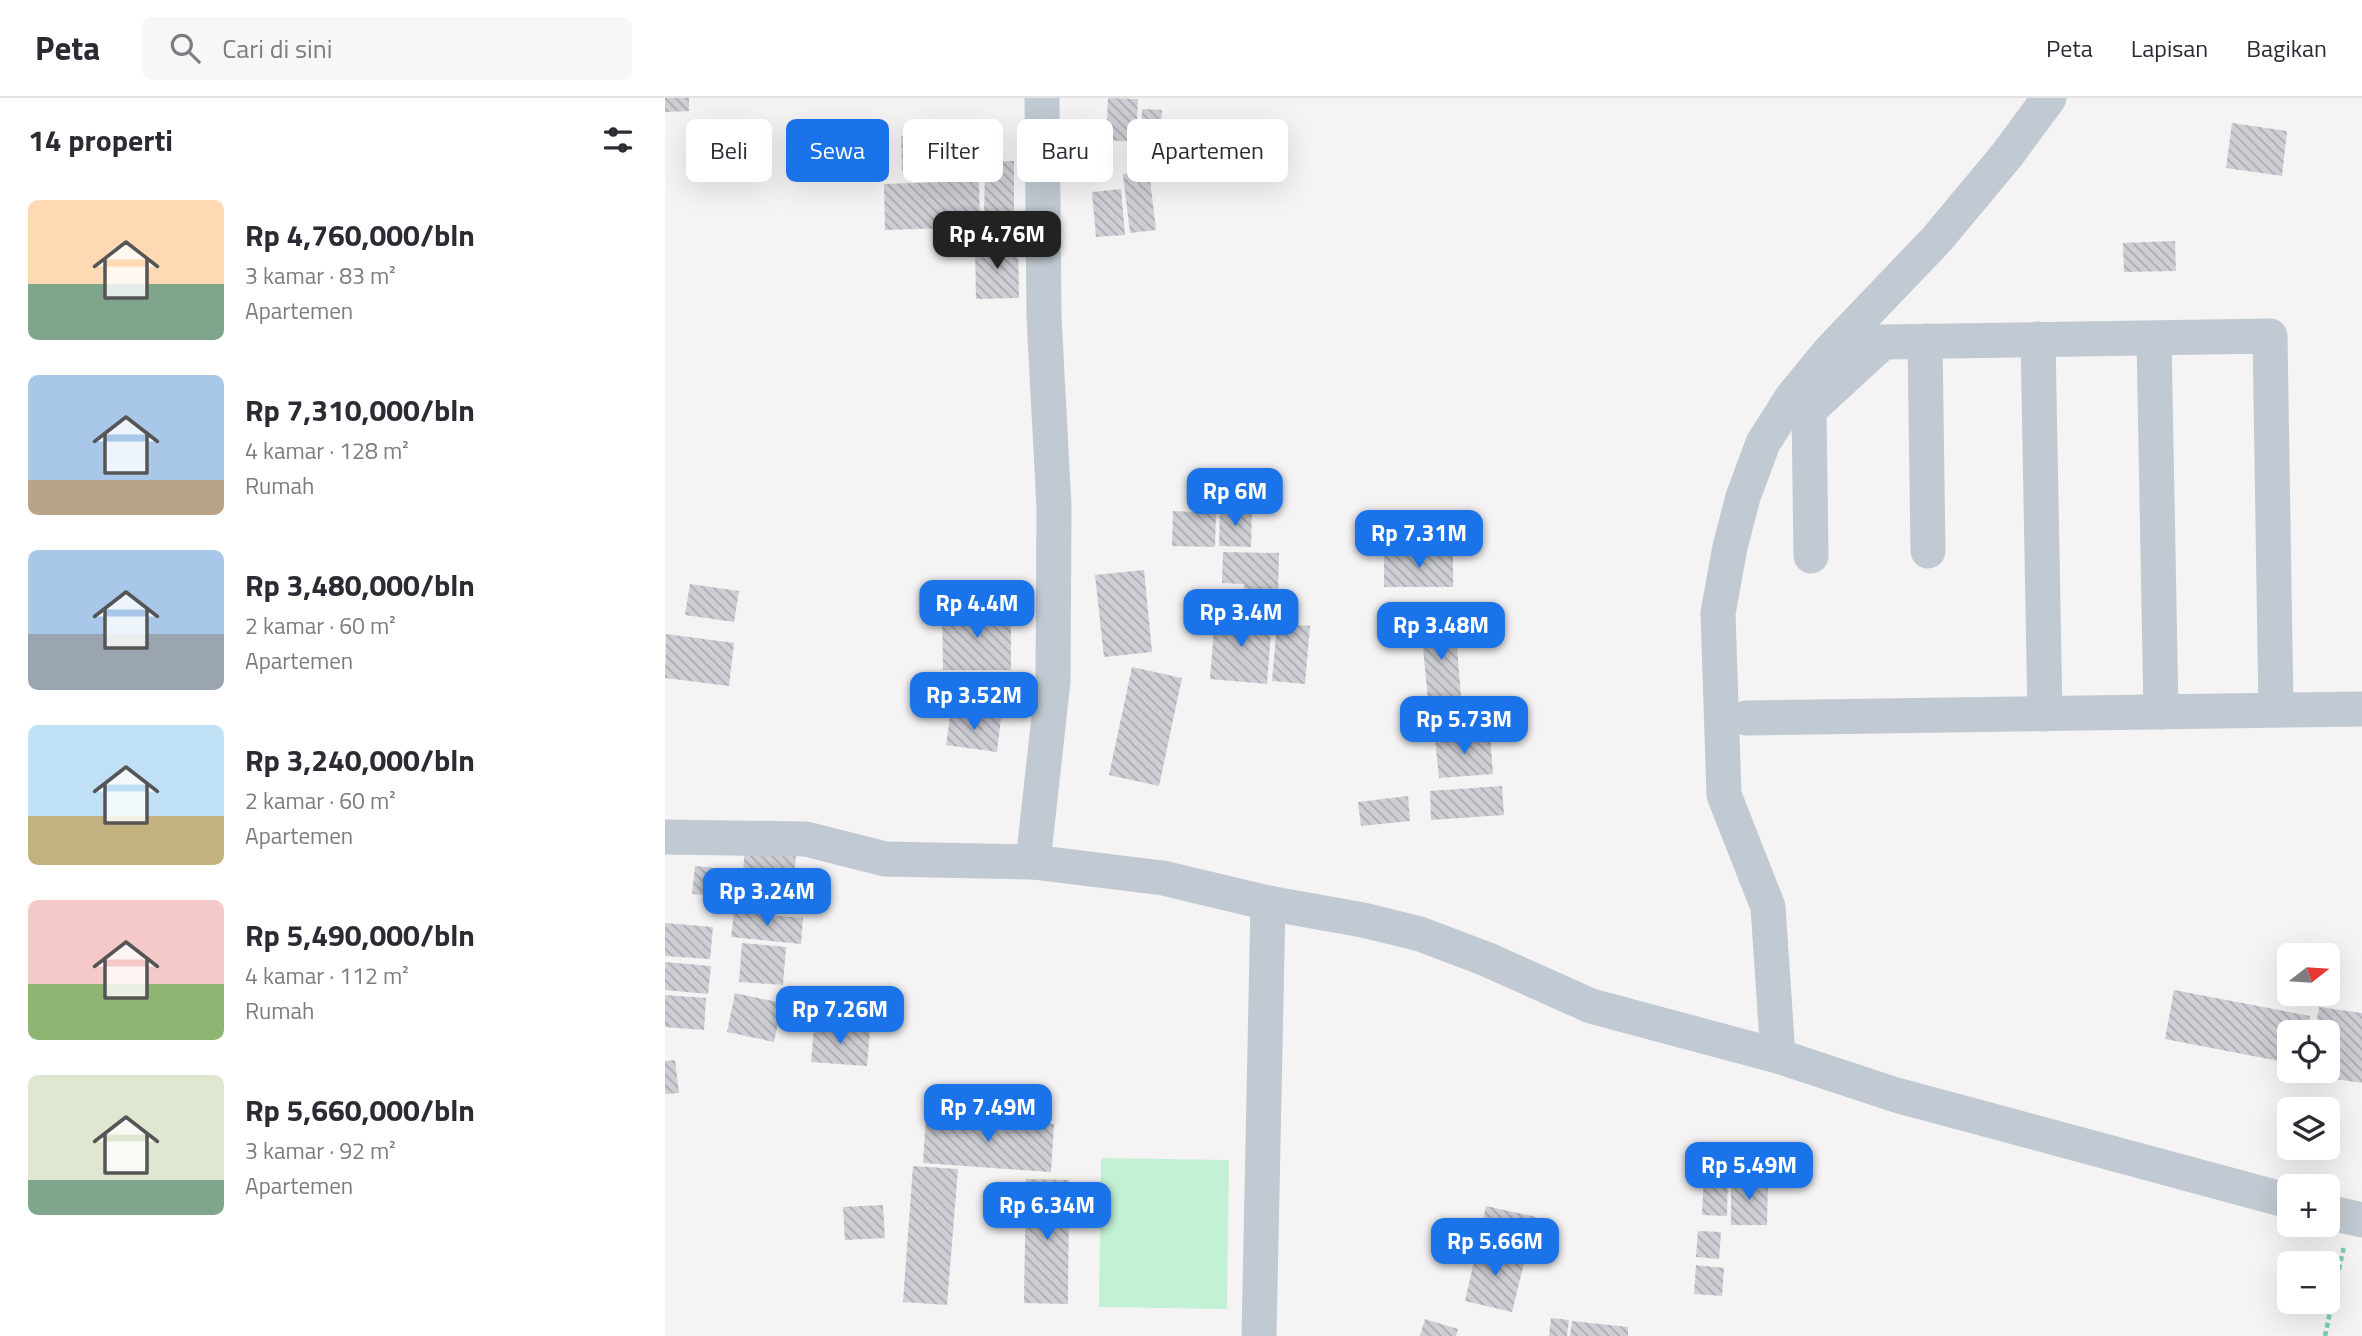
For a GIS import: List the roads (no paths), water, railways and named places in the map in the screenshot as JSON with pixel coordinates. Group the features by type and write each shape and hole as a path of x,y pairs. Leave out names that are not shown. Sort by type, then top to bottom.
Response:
{"street":[{"path":"1033,862 1053,667 1054,507 1044,317 1042,98"},
{"path":"1779,1056 1768,907 1724,795 1718,613 1730,547 1743,497 1763,443 1793,396 1829,352 1937,239 2007,155 2049,98"},
{"path":"1811,556 1809,410 1883,342 2270,337 2276,710"},
{"path":"2154,338 2161,712"},
{"path":"2038,340 2045,714"},
{"path":"1925,341 1928,551"},
{"path":"1746,718 2362,709"},
{"path":"665,837 806,839 885,859 1033,862 1163,878 1268,903 1363,920 1420,934 1486,959 1591,1006 1779,1056 1896,1095 2277,1198"},
{"path":"1259,1336 1268,903"}]}
